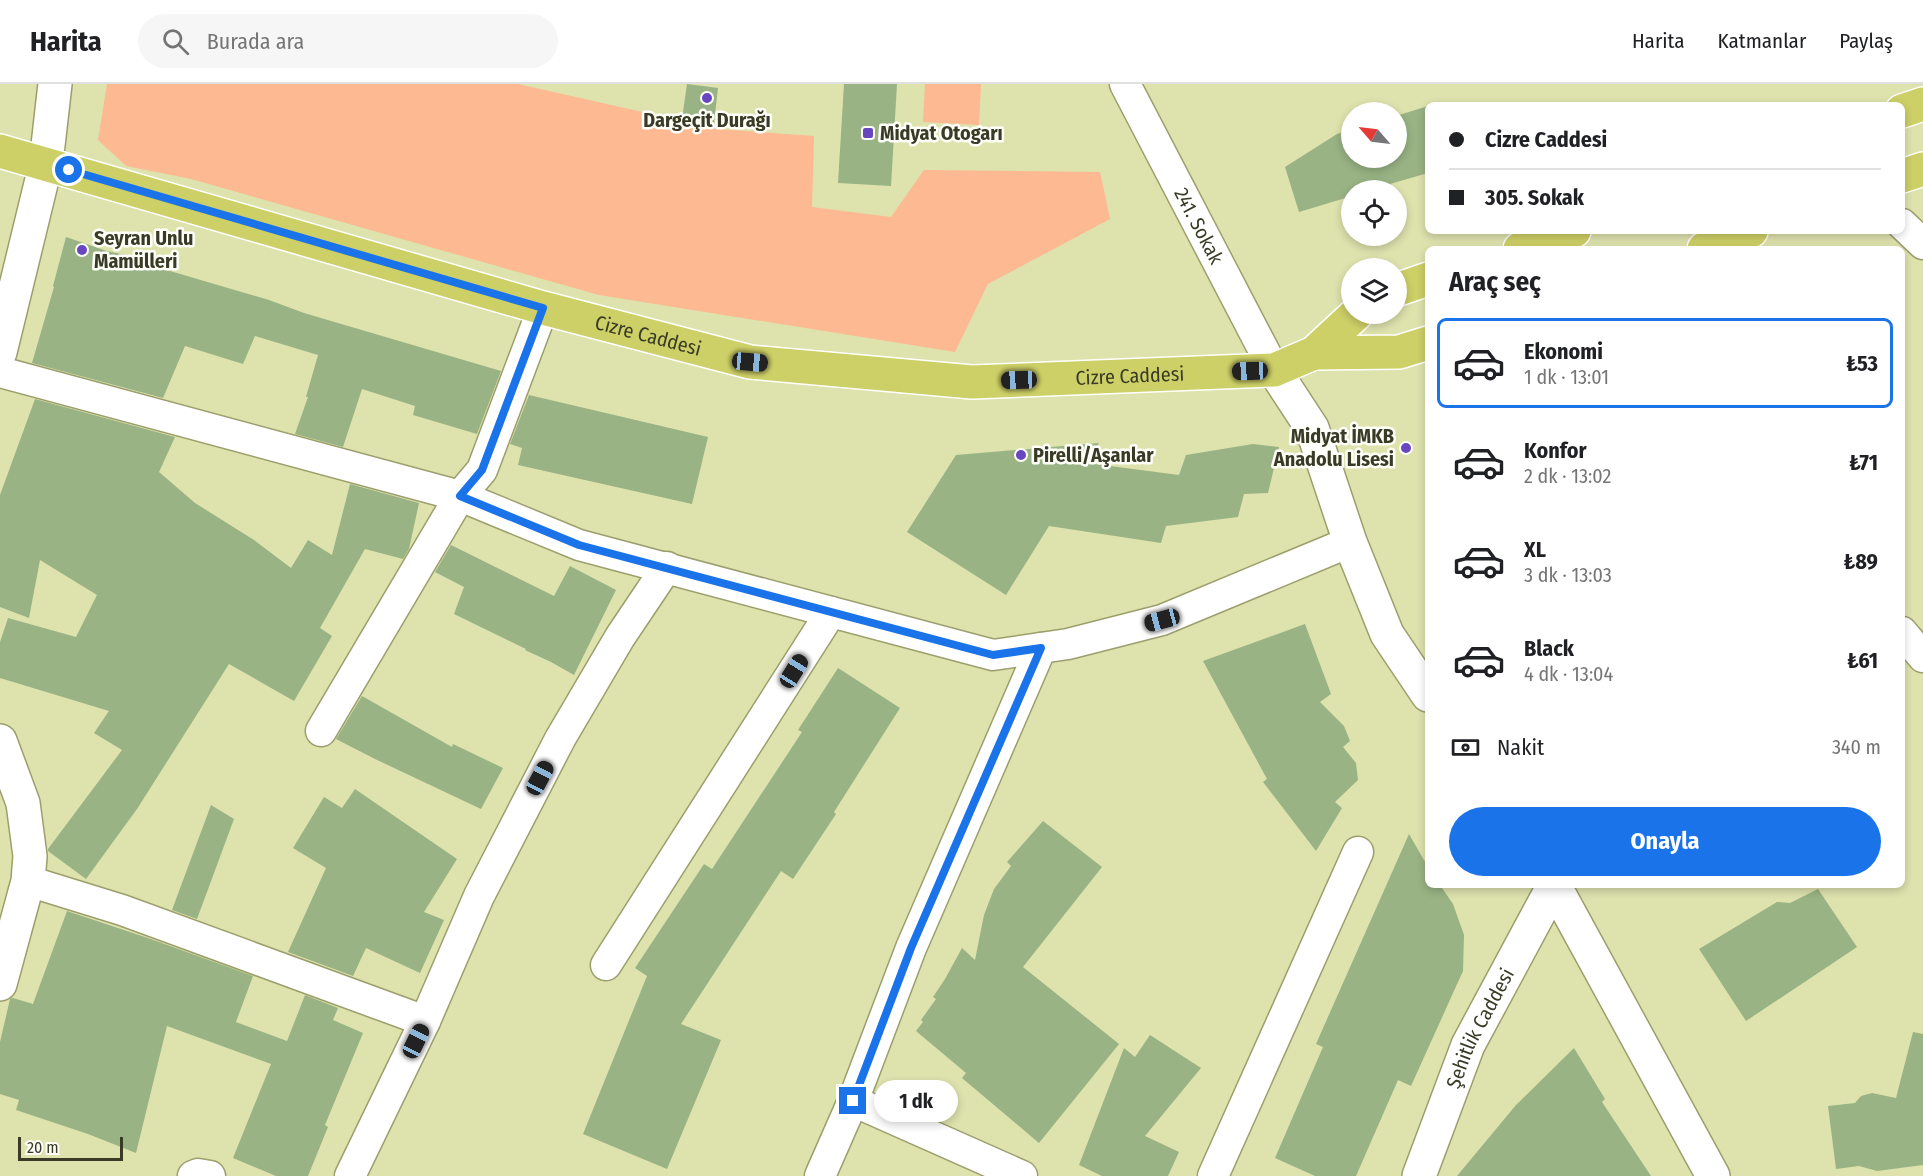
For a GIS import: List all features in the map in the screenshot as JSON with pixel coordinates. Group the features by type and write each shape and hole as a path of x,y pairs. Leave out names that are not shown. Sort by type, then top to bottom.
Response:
{"main road":[{"path":"1905,110 1923,105"},
{"name":"Cizre Caddesi","path":"0,151 543,308 750,362 972,382 1274,370 1314,353"},
{"path":"1905,175 1923,169"},
{"path":"1529,246 1565,234"},
{"path":"1712,246 1743,234"},
{"path":"1407,286 1425,280"},
{"path":"1314,353 1345,324"},
{"path":"1314,353 1399,352 1425,344"}],"street":[{"path":"0,352 46,163 55,84"},
{"name":"241. Sokak","path":"1125,84 1274,370"},
{"path":"1905,227 1923,244"},
{"path":"321,731 460,496 482,470 543,308"},
{"path":"1274,370 1312,428 1350,542 1387,634 1425,691"},
{"path":"0,372 460,496 579,545 993,655 1068,644 1162,620 1350,542"},
{"path":"350,1176 425,1021 478,896 560,739 620,637 667,567"},
{"path":"606,964 831,612"},
{"path":"1905,636 1923,657"},
{"path":"820,1176 853,1101 911,948 1041,648"},
{"path":"0,741 23,803 30,856 28,881 0,984"},
{"path":"1212,1176 1358,852"},
{"path":"28,881 122,910 425,1021"},
{"name":"Şehitlik Caddesi","path":"1419,1176 1468,1044 1552,888"},
{"path":"1556,888 1713,1176"},
{"path":"853,1101 1022,1176"},
{"path":"193,1176 198,1174 210,1176"}],"shaded area":[{"path":"107,84 518,84 718,129 814,136 812,207 891,217 924,170 1100,172 1110,219 988,284 955,352 599,295 191,179 126,166 98,140"},
{"path":"925,84 981,84 979,125 923,122"}],"building":[{"path":"687,84 718,88 714,123 682,119"},
{"name":"Midyat Otogarı","path":"844,84 897,84 891,186 838,183"},
{"path":"1425,107 1425,174 1404,180 1341,180 1341,199 1299,212 1285,167 1341,133 1341,168 1407,168 1407,113"},
{"path":"66,237 304,313 501,371 477,434 413,415 415,406 362,389 343,447 295,434 308,397 306,397 318,355 255,336 243,364 185,346 163,398 32,363"},
{"path":"529,395 708,437 692,504 518,465 522,448 510,444"},
{"path":"35,399 175,437 159,472 195,503 254,540 291,568 308,540 332,555 350,484 419,503 409,549 403,559 365,549 320,628 332,636 294,701 229,664 137,809 86,879 48,849 122,750 94,733 109,711 0,678 0,642 8,618 76,637 97,595 40,560 29,618 0,607 0,495"},
{"path":"1099,443 1087,463 1179,475 1186,455 1253,444 1279,447 1268,493 1244,494 1238,517 1166,526 1161,543 1049,526 1006,595 907,532 956,455"},
{"path":"451,545 554,596 570,566 616,590 574,675 454,614 464,587 435,572"},
{"path":"1305,624 1331,694 1320,702 1344,726 1350,741 1343,747 1356,763 1358,780 1335,802 1342,808 1316,851 1263,782 1267,779 1203,661"},
{"path":"838,668 900,708 834,812 836,814 793,879 781,871 681,1024 721,1040 667,1169 583,1134 647,976 635,968 704,864 712,869 802,732 798,730"},
{"path":"362,696 452,747 453,744 503,768 481,809 336,739"},
{"path":"355,789 457,859 424,912 444,920 420,973 366,948 353,976 288,952 326,868 293,848 324,797 342,808"},
{"path":"211,805 234,819 197,919 172,910"},
{"path":"1043,821 1102,867 1023,967 1119,1044 1039,1143 962,1078 966,1073 916,1031 936,999 933,997 962,948 975,960 984,915 994,889 1011,866 1007,862"},
{"path":"1409,834 1425,862 1425,888 1442,888 1453,904 1464,935 1463,971 1411,1086 1398,1080 1356,1176 1315,1176 1275,1158 1323,1047 1316,1044"},
{"path":"1818,889 1857,947 1746,1021 1699,949 1777,902 1790,903"},
{"path":"67,911 253,976 236,1022 287,1041 305,995 338,1008 333,1020 363,1033 325,1125 328,1127 308,1176 276,1176 233,1158 271,1064 167,1026 136,1153 16,1110 19,1100 0,1094 0,1042 10,999 33,1004"},
{"path":"1913,1032 1923,1034 1923,1165 1877,1171 1859,1166 1836,1169 1828,1106 1855,1103 1861,1096 1872,1093 1896,1098"},
{"path":"1150,1035 1201,1068 1145,1136 1179,1152 1168,1176 1102,1176 1079,1165 1124,1048 1135,1057"},
{"path":"1574,1048 1605,1099 1602,1102 1651,1176 1457,1176 1516,1105"}],"place":[{"name":"Dargeçit Durağı","path":"707,98"},
{"name":"Midyat Otogarı","path":"868,133"},
{"name":"Seyran Unlu Mamülleri","path":"82,250"},
{"name":"Midyat İMKB Anadolu Lisesi","path":"1406,448"},
{"name":"Pirelli/Aşanlar","path":"1021,455"}],"route":[{"path":"69,170 543,308 482,470 460,496 579,545 993,655 1041,648 911,948 853,1101"}]}
